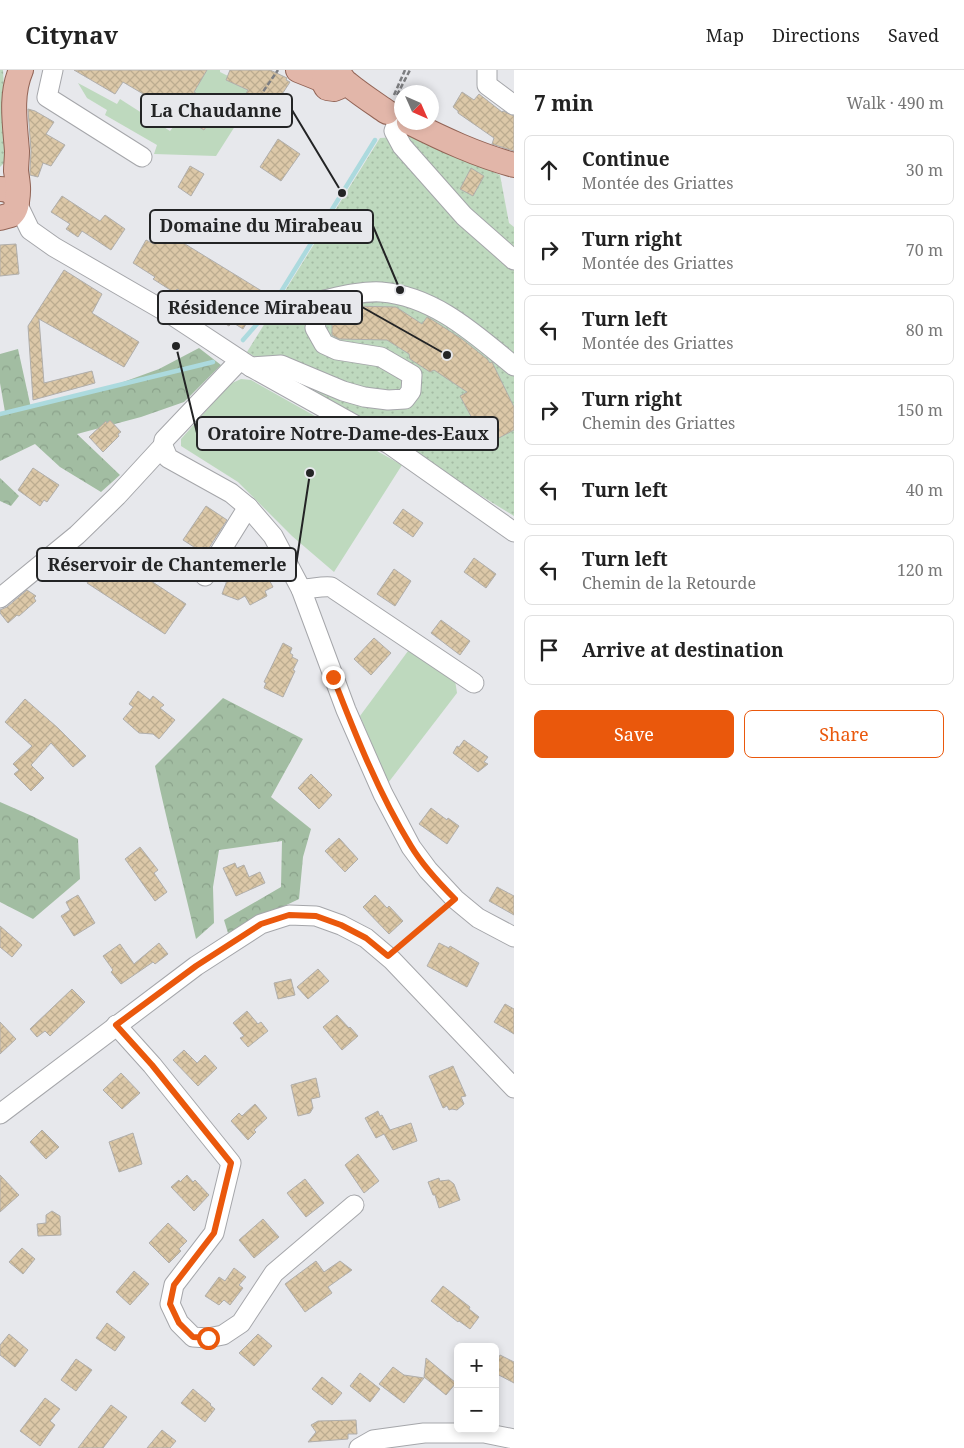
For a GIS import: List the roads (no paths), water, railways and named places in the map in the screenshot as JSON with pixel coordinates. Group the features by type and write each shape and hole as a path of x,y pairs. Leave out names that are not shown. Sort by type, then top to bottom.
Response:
{"main road":[{"path":"8,198 17,157 14,107 16,82 21,70"},
{"path":"298,70 332,78 394,115"},
{"path":"424,130 486,157 514,165"}],"street":[{"path":"53,70 47,97 142,157"},
{"path":"487,70 487,85 514,105"},
{"path":"394,130 402,145 464,216 514,260"},
{"path":"8,198 30,230 54,247 175,317 245,364 389,444 514,532"},
{"path":"0,598 78,535 117,496 170,450 245,364 282,364 343,391 364,397 388,400 405,399 411,391 412,375 380,357 337,350 324,344 315,328 318,311 324,300 347,295 380,292 414,298 442,311 514,366"},
{"path":"170,450 248,507 273,536 306,592 346,710 383,794 411,847 428,870 455,899 478,918 514,936"},
{"path":"204,576 248,507"},
{"path":"306,592 321,586 331,587 474,683"},
{"path":"0,1114 196,966 261,924 289,915 316,916 341,925 366,938 388,956 514,1088"},
{"path":"116,1025 152,1065 231,1163 214,1233 174,1285 170,1304 179,1323 193,1337 208,1338 223,1335 241,1323 274,1273 354,1205"},
{"path":"359,1448 373,1440 424,1433 484,1433 514,1439"}],"waterway":[{"path":"243,340 271,308 375,140"},
{"path":"0,414 213,362"}],"place":[{"name":"La Chaudanne","path":"342,193"},
{"name":"Domaine du Mirabeau","path":"400,290"},
{"name":"Oratoire Notre-Dame-des-Eaux","path":"176,346"},
{"name":"Résidence Mirabeau","path":"447,355"},
{"name":"Réservoir de Chantemerle","path":"310,473"}]}
